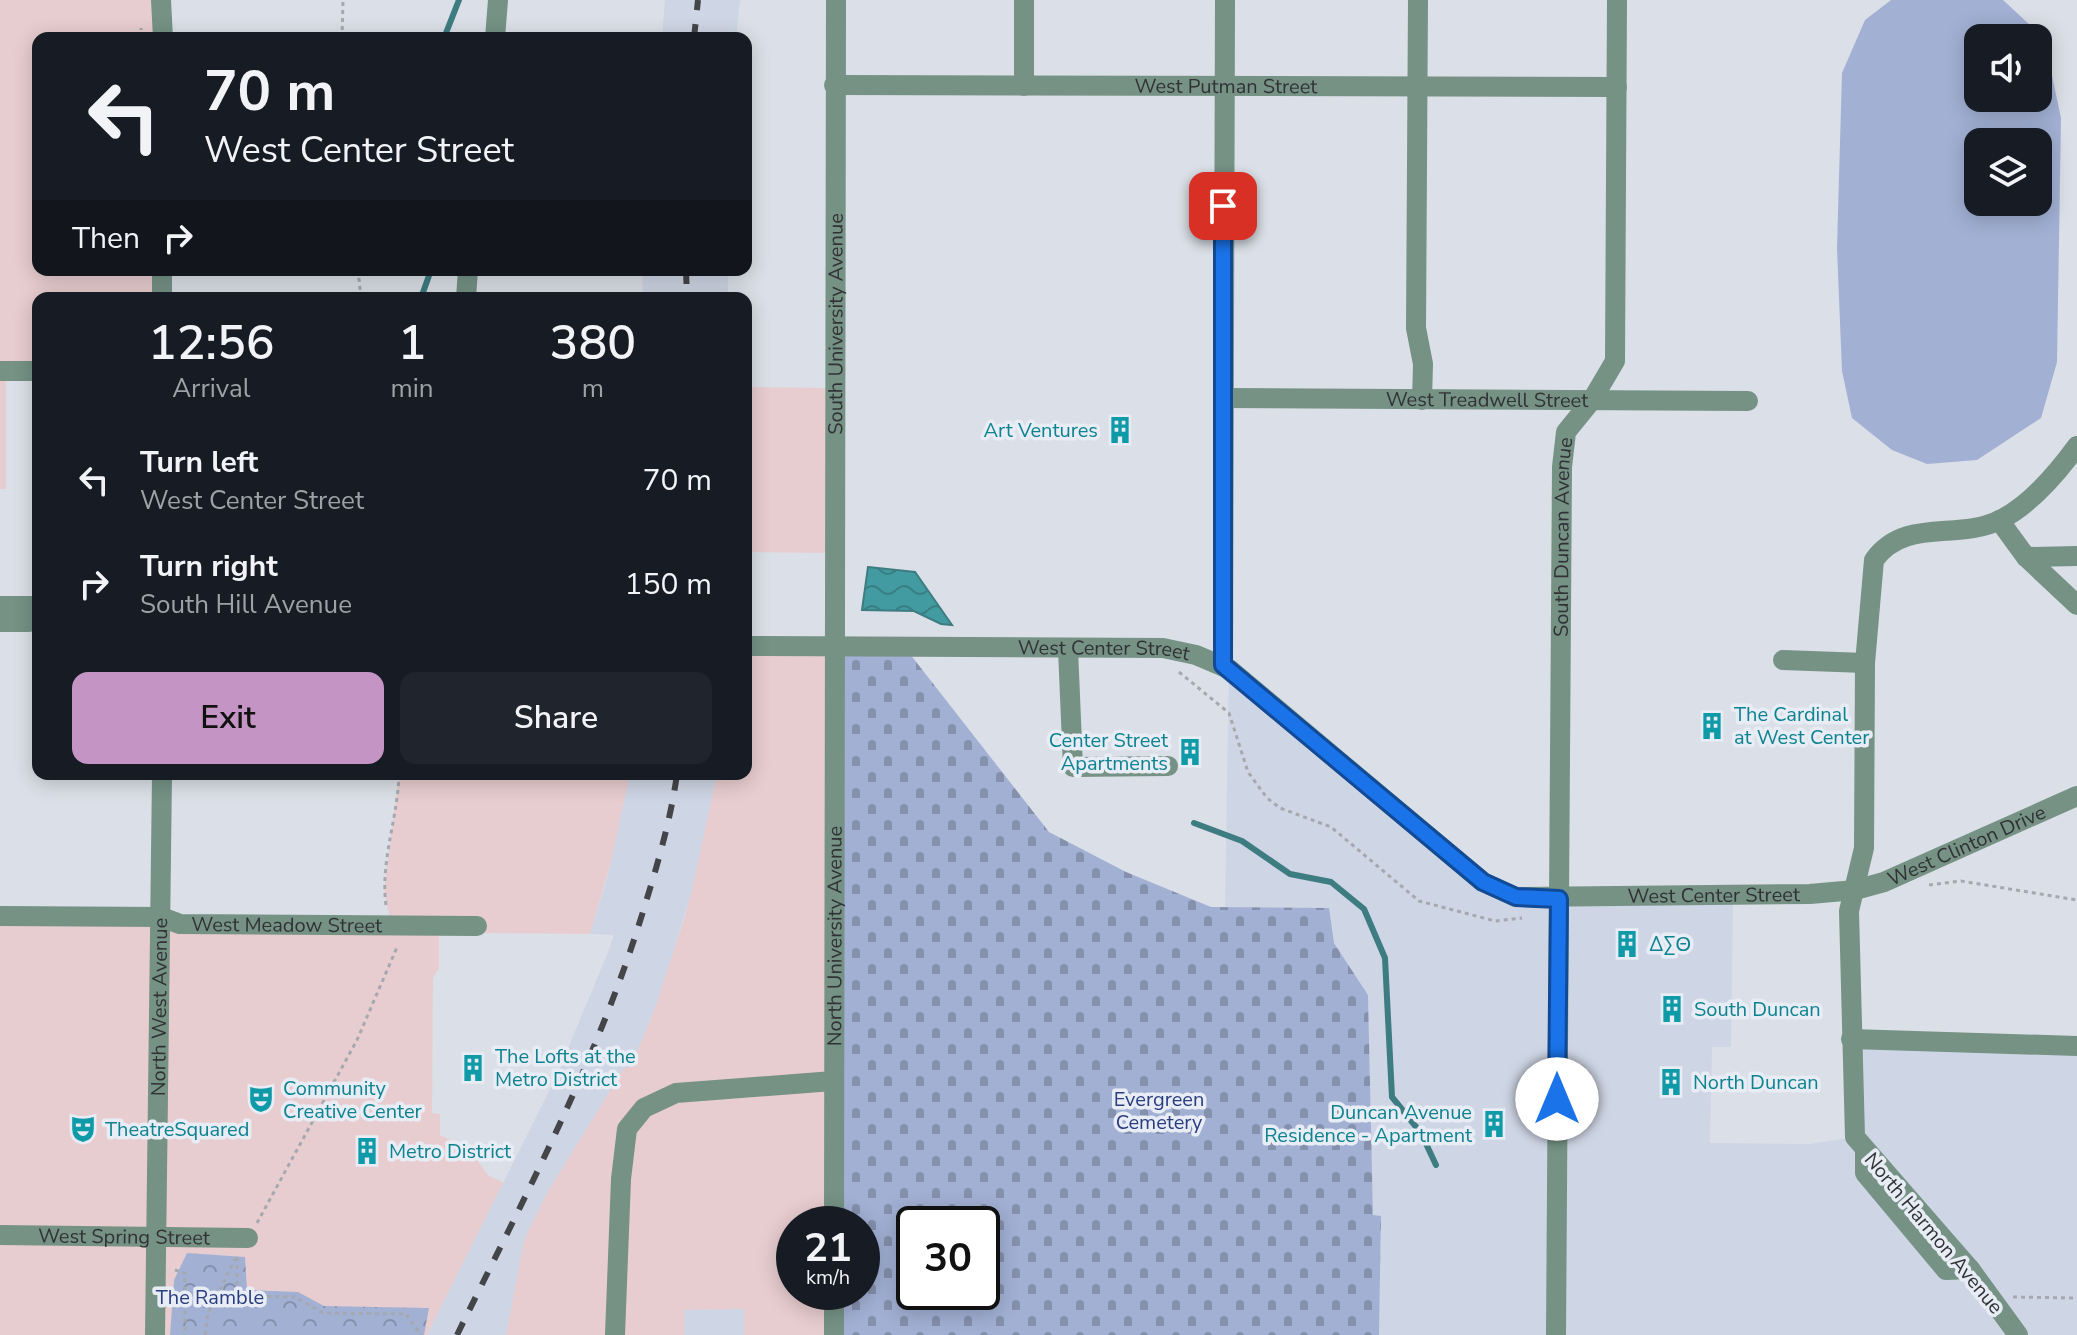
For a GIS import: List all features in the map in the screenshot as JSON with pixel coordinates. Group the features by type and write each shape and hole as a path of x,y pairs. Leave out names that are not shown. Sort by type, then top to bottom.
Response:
{"street":[{"path":"161,0 163,32"},
{"path":"495,32 498,0"},
{"name":"South University Avenue","path":"833,647 836,0"},
{"path":"1024,0 1024,86"},
{"path":"1223,665 1225,0"},
{"path":"1418,0 1416,328 1423,364 1422,400"},
{"name":"South Duncan Avenue","path":"1556,1335 1562,467 1566,432 1592,400 1615,361 1617,0"},
{"name":"West Putman Street","path":"834,85 1617,87"},
{"path":"0,371 32,371"},
{"name":"West Treadwell Street","path":"1225,398 1748,401"},
{"path":"2077,446 2058,471 1999,520 2026,557 2077,605"},
{"name":"North Harmon Avenue","path":"1999,520 1986,525 1903,535 1881,550 1874,560 1865,663 1864,848 1849,911 1851,1039 1855,1137 1970,1269 2018,1335"},
{"path":"2026,557 2077,556"},
{"path":"0,606 32,606"},
{"path":"0,622 32,620"},
{"name":"West Center Street","path":"752,646 1163,648 1223,665 1483,882 1516,897 1559,899 1855,890"},
{"name":"North University Avenue","path":"833,647 834,1206"},
{"path":"1068,649 1073,767 1168,766"},
{"path":"1783,660 1865,663"},
{"name":"North West Avenue","path":"155,1335 162,780"},
{"name":"West Clinton Drive","path":"1855,890 1884,882 2077,796"},
{"name":"West Meadow Street","path":"0,916 161,917 180,924 477,926"},
{"path":"1851,1039 2077,1046"},
{"path":"615,1335 621,1179 627,1129 644,1108 676,1093 833,1081"},
{"name":"West Spring Street","path":"0,1235 156,1238 242,1247"},
{"path":"834,1310 834,1335"}],"path":[{"path":"342,32 343,0"},
{"path":"205,1335 208,1313 370,1013 399,944 391,925 384,890 398,780"},
{"path":"1961,881 2077,900"},
{"path":"242,1247 237,1288 247,1296 295,1297 323,1313 406,1314 421,1335"},
{"path":"175,1270 185,1273 185,1335"},
{"path":"2013,1297 2077,1298"}],"shaded area":[{"path":"0,0 161,0 163,32 32,32 32,276 162,276 162,292 32,292 32,371 6,371 6,489 0,489"},
{"path":"665,0 740,0 737,32 662,32"},
{"path":"642,276 728,276 728,292 643,292"},
{"path":"752,387 834,388 834,553 752,552"},
{"path":"752,646 833,647 834,1206 776,1206 776,1310 834,1310 834,1335 744,1335 743,1309 684,1310 684,1335 506,1335 524,1240 547,1193 650,1021 685,916 716,780 752,780"},
{"path":"1229,669 1516,897 1733,896 1731,1047 1712,1047 1710,1143 1810,1144 1855,1137 1851,1039 2077,1046 2077,1335 1379,1335 1381,1217 1373,1216 1368,995 1334,943 1225,907"},
{"path":"398,780 629,780 613,855 590,934 485,933 477,926 439,926 439,968 433,978 432,1113 440,1114 440,1135 468,1148 488,1175 504,1183 427,1335 0,1335 0,916 391,925 384,890"},
{"path":"629,780 716,780 691,894 658,1000 631,1067 624,1068 547,1193 524,1240 506,1335 427,1335 556,1077 609,950 614,935 590,934 608,875"},
{"path":"744,1309 744,1335 684,1335 684,1310"}],"green space":[{"path":"1891,0 2003,0 2029,24 1964,24 1964,112 2052,112 2052,76 2061,118 2057,362 2041,418 1977,460 1927,464 1892,450 1852,418 1842,371 1837,248 1842,73 1865,20"},
{"name":"Evergreen Cemetery","path":"833,647 906,649 1049,832 1126,872 1211,907 1329,908 1334,943 1368,995 1373,1215 1381,1216 1379,1335 834,1335 834,1310 880,1310 880,1206 834,1206"},
{"name":"The Ramble","path":"187,1253 245,1257 247,1290 298,1292 324,1306 429,1308 424,1335 170,1335 174,1280"}],"water":[{"path":"868,567 915,572 952,625 941,624 914,611 862,610"}],"waterway":[{"path":"446,32 459,0"},
{"path":"423,292 429,276"},
{"path":"1194,823 1242,841 1290,874 1331,882 1364,909 1385,958 1392,1097 1421,1133 1436,1165"}],"railway":[{"path":"695,32 698,0"},
{"path":"686,276 687,292"},
{"path":"457,1335 535,1177 606,1016 655,873 676,780"}],"place":[{"name":"Art Ventures","path":"1120,430"},
{"name":"The Cardinal at West Center","path":"1712,726"},
{"name":"Center Street Apartments","path":"1190,752"},
{"name":"ΔΣΘ","path":"1627,944"},
{"name":"South Duncan","path":"1672,1009"},
{"name":"The Lofts at the Metro District","path":"473,1068"},
{"name":"North Duncan","path":"1671,1082"},
{"name":"Community Creative Center","path":"261,1099"},
{"name":"Duncan Avenue Residence - Apartment","path":"1494,1124"},
{"name":"TheatreSquared","path":"83,1129"},
{"name":"Metro District","path":"367,1151"}],"route":[{"path":"1223,206 1223,665 1483,882 1516,897 1559,899 1557,1099"}]}
